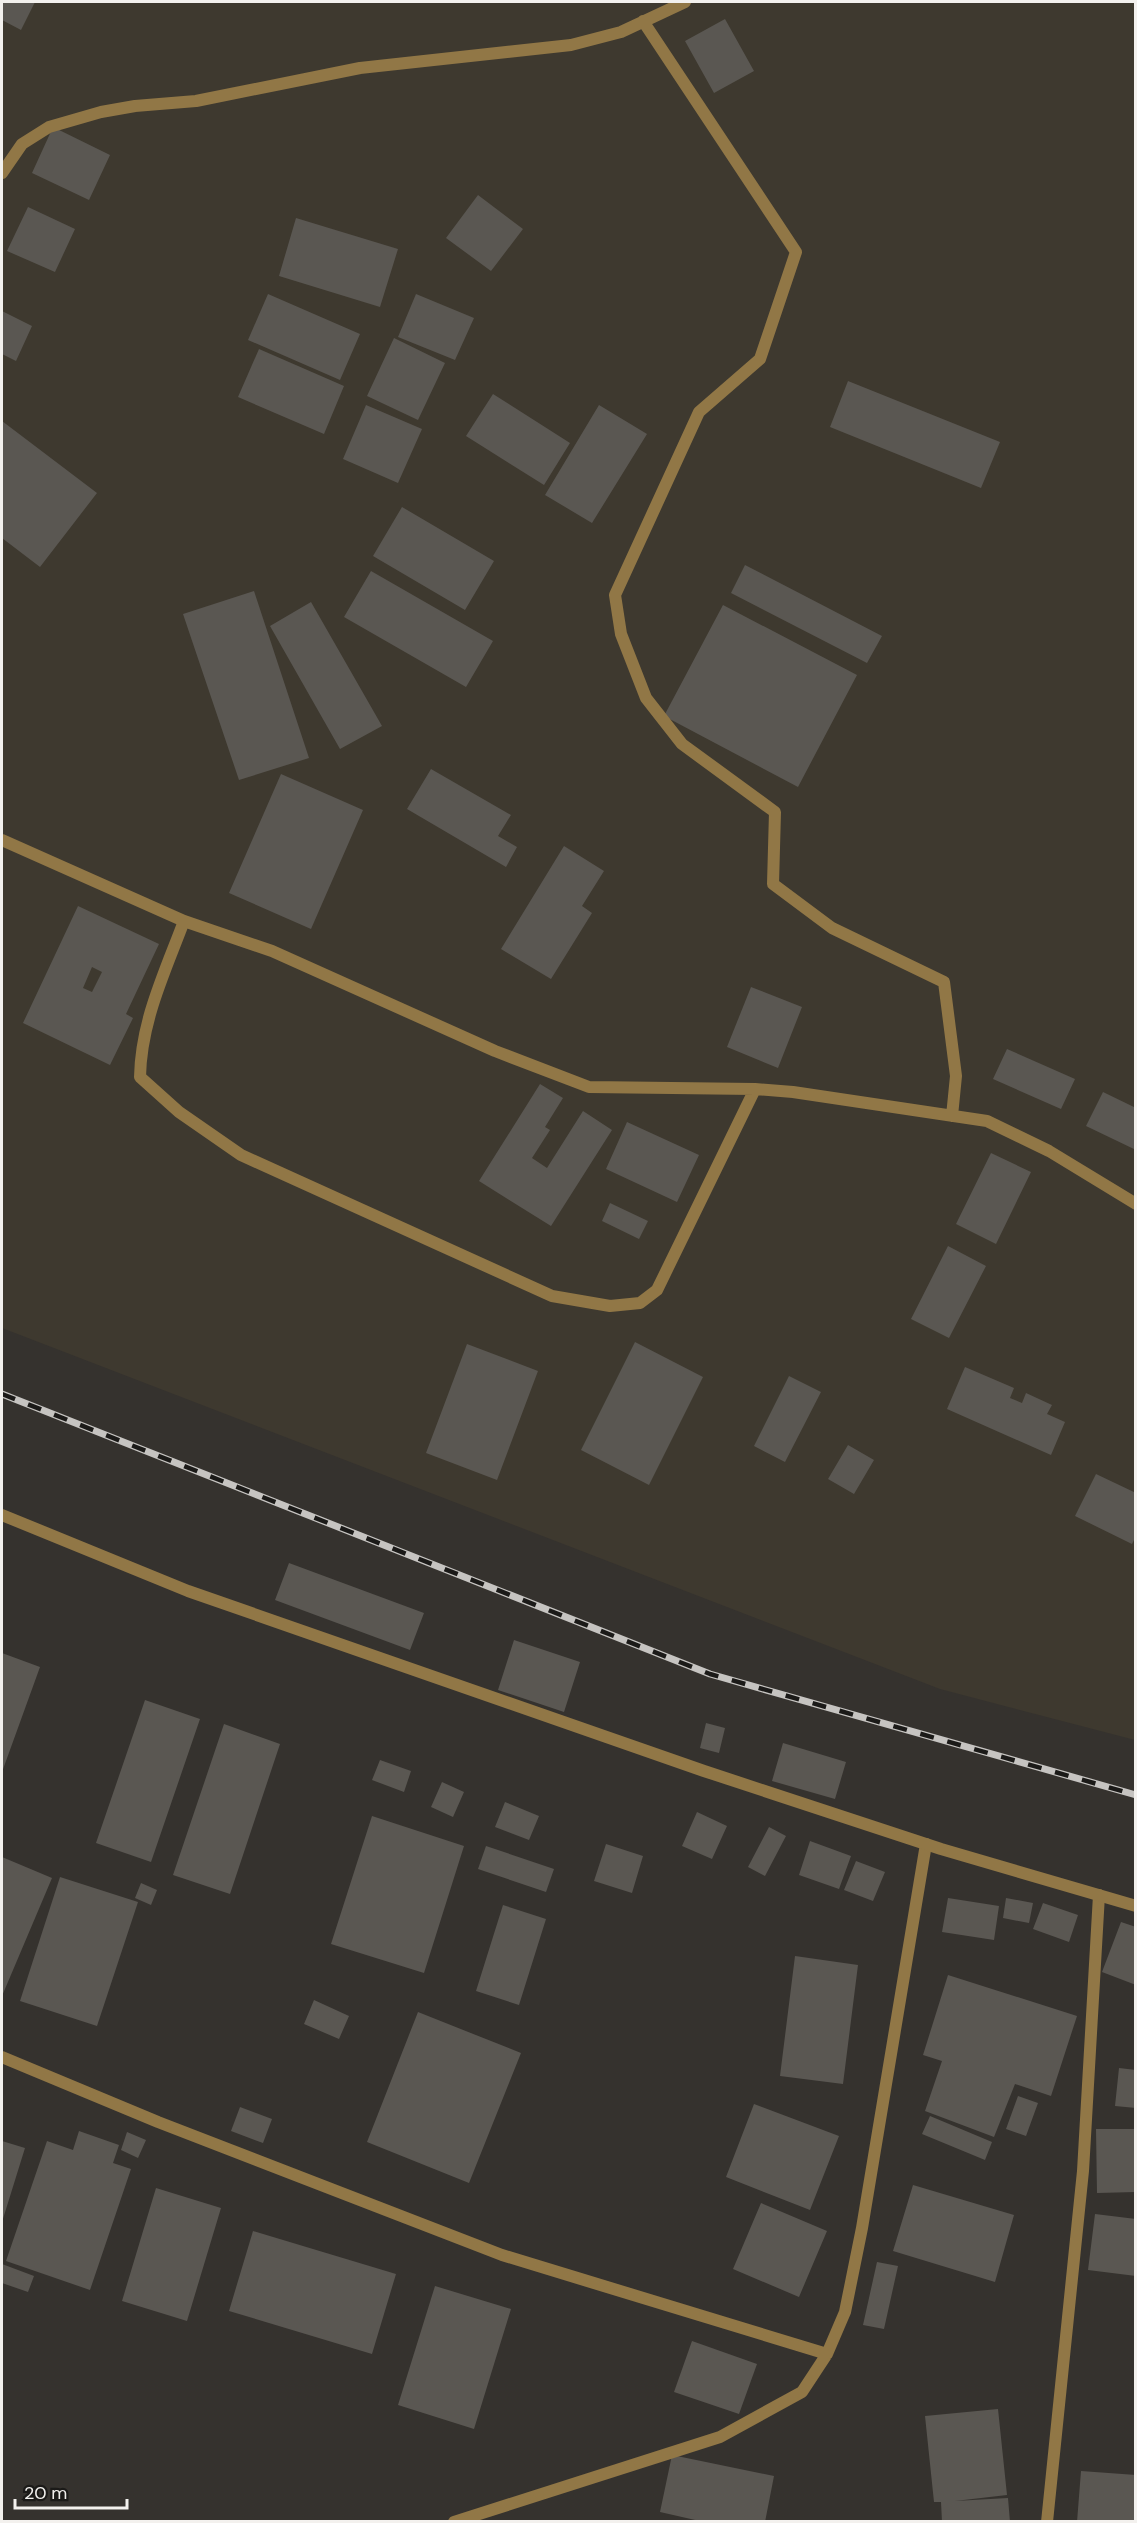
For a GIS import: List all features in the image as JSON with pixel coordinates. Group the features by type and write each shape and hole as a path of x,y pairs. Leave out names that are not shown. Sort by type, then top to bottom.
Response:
{"street":[{"path":"2,173 22,144 50,127 101,112 135,106 196,101 360,68 571,45 621,32 685,2"},
{"path":"643,21 796,252 760,359 699,412 657,499 636,553 615,595 621,634 646,698 682,744 775,812 772,884 832,928 944,982 956,1076 952,1116"},
{"path":"2,840 184,921 272,951 495,1051 589,1087 755,1089 793,1092 987,1121 1049,1151 1136,1204"},
{"path":"184,921 147,1020 141,1052 140,1077 180,1112 241,1155 552,1296 610,1306 640,1303 657,1290 755,1089"},
{"path":"2,1515 188,1591 704,1771 926,1844 1136,1906"},
{"path":"454,2522 720,2437 802,2392 827,2354 845,2312 862,2228 926,1844"},
{"path":"1047,2522 1083,2171 1099,1895"},
{"path":"2,2057 158,2122 502,2255 827,2354"}],"shaded area":[{"path":"2,2 1135,2 1135,1740 940,1689 2,1328"}],"building":[{"path":"2,2 35,2 21,30 2,20"},
{"path":"725,19 754,71 714,93 685,41"},
{"path":"53,127 110,155 89,200 32,173"},
{"path":"478,195 523,229 491,271 446,238"},
{"path":"28,207 75,229 55,272 7,251"},
{"path":"296,218 398,249 380,307 279,276"},
{"path":"268,294 360,334 340,380 248,340"},
{"path":"416,294 474,318 455,360 398,337"},
{"path":"2,311 32,326 16,361 2,354"},
{"path":"394,338 445,363 418,420 367,396"},
{"path":"259,349 344,386 324,434 238,397"},
{"path":"848,381 1000,442 981,488 830,427"},
{"path":"493,394 570,443 544,485 466,436"},
{"path":"366,405 422,429 398,483 343,459"},
{"path":"599,405 647,434 592,523 545,495"},
{"path":"2,421 97,493 40,567 2,538"},
{"path":"402,507 494,561 465,610 373,556"},
{"path":"745,565 882,636 867,663 731,593"},
{"path":"371,571 493,641 466,687 344,617"},
{"path":"254,591 309,758 239,780 183,614"},
{"path":"311,602 382,726 340,749 270,626"},
{"path":"723,605 857,675 798,787 664,716"},
{"path":"431,769 511,815 498,836 517,847 506,867 407,809"},
{"path":"281,774 363,810 311,929 229,893"},
{"path":"564,846 604,871 582,906 592,913 551,979 501,949"},
{"path":"78,906 159,944 126,1014 133,1018 110,1065 23,1023","holes":["92,967 102,972 92,992 83,988"]},
{"path":"751,987 802,1007 778,1068 727,1047"},
{"path":"1007,1049 1075,1079 1061,1109 993,1079"},
{"path":"540,1084 563,1098 545,1127 550,1130 532,1158 547,1168 583,1111 612,1130 551,1226 479,1181"},
{"path":"1103,1092 1136,1108 1136,1150 1086,1126"},
{"path":"627,1122 699,1155 677,1202 606,1169"},
{"path":"991,1153 1031,1172 996,1244 956,1224"},
{"path":"610,1203 648,1221 639,1239 602,1221"},
{"path":"948,1246 986,1266 949,1338 911,1319"},
{"path":"635,1342 703,1377 649,1485 581,1450"},
{"path":"467,1344 538,1371 497,1480 426,1453"},
{"path":"965,1367 1014,1388 1010,1398 1022,1403 1026,1393 1052,1405 1047,1414 1065,1422 1051,1455 947,1409"},
{"path":"789,1376 821,1392 785,1462 754,1446"},
{"path":"848,1445 874,1460 854,1494 828,1479"},
{"path":"1096,1474 1136,1493 1136,1536 1132,1544 1075,1516"},
{"path":"289,1563 424,1613 410,1650 275,1600"},
{"path":"514,1640 580,1662 564,1712 498,1690"},
{"path":"2,1653 40,1667 2,1772"},
{"path":"145,1700 200,1719 151,1862 96,1843"},
{"path":"706,1723 725,1728 719,1753 700,1748"},
{"path":"224,1724 280,1744 230,1894 173,1875"},
{"path":"783,1743 846,1762 835,1799 772,1781"},
{"path":"380,1760 411,1771 404,1792 372,1780"},
{"path":"442,1782 464,1792 453,1817 431,1807"},
{"path":"505,1802 539,1816 529,1840 495,1827"},
{"path":"697,1812 727,1826 712,1859 682,1846"},
{"path":"372,1816 464,1846 424,1973 331,1944"},
{"path":"769,1827 786,1836 765,1876 748,1867"},
{"path":"810,1841 851,1856 839,1889 799,1875"},
{"path":"606,1844 643,1856 632,1893 594,1881"},
{"path":"486,1846 554,1869 546,1892 478,1869"},
{"path":"2,1857 52,1878 2,1996"},
{"path":"856,1861 885,1872 873,1901 844,1890"},
{"path":"60,1877 138,1902 97,2026 20,2001"},
{"path":"141,1883 157,1890 151,1905 135,1898"},
{"path":"948,1898 999,1906 994,1940 942,1932"},
{"path":"1006,1898 1033,1903 1029,1923 1003,1918"},
{"path":"1043,1903 1078,1915 1069,1942 1033,1929"},
{"path":"503,1905 546,1919 519,2005 476,1991"},
{"path":"1121,1922 1136,1927 1136,1985 1102,1972"},
{"path":"795,1956 858,1965 843,2084 780,2076"},
{"path":"948,1975 1077,2016 1051,2096 1015,2084 994,2137 925,2111 942,2061 923,2055"},
{"path":"314,2000 349,2016 339,2039 304,2024"},
{"path":"418,2012 521,2053 469,2183 367,2142"},
{"path":"1119,2068 1136,2070 1136,2108 1115,2106"},
{"path":"1018,2096 1038,2103 1026,2136 1006,2129"},
{"path":"754,2104 839,2136 810,2210 726,2177"},
{"path":"240,2107 272,2119 263,2143 231,2131"},
{"path":"930,2116 992,2142 985,2160 922,2134"},
{"path":"1096,2129 1136,2129 1136,2192 1097,2193"},
{"path":"79,2131 119,2145 113,2163 131,2169 90,2290 6,2261 47,2141 73,2150"},
{"path":"127,2132 146,2140 138,2158 121,2150"},
{"path":"2,2141 25,2148 2,2222"},
{"path":"913,2185 1014,2215 995,2282 893,2251"},
{"path":"156,2188 221,2208 187,2321 122,2301"},
{"path":"761,2203 827,2231 799,2297 733,2269"},
{"path":"1095,2214 1136,2219 1136,2276 1088,2270"},
{"path":"253,2231 396,2274 372,2354 229,2311"},
{"path":"877,2262 898,2266 884,2329 863,2325"},
{"path":"2,2264 34,2276 28,2292 2,2283"},
{"path":"435,2286 511,2309 474,2429 398,2405"},
{"path":"692,2341 757,2364 739,2414 674,2392"},
{"path":"998,2409 1007,2495 955,2501 1008,2498 1010,2522 942,2522 941,2502 934,2502 925,2416"},
{"path":"672,2455 774,2476 765,2522 704,2522 660,2512"},
{"path":"1081,2471 1136,2475 1136,2522 1077,2522"}],"railway":[{"path":"2,1394 710,1674 1136,1795"}]}
